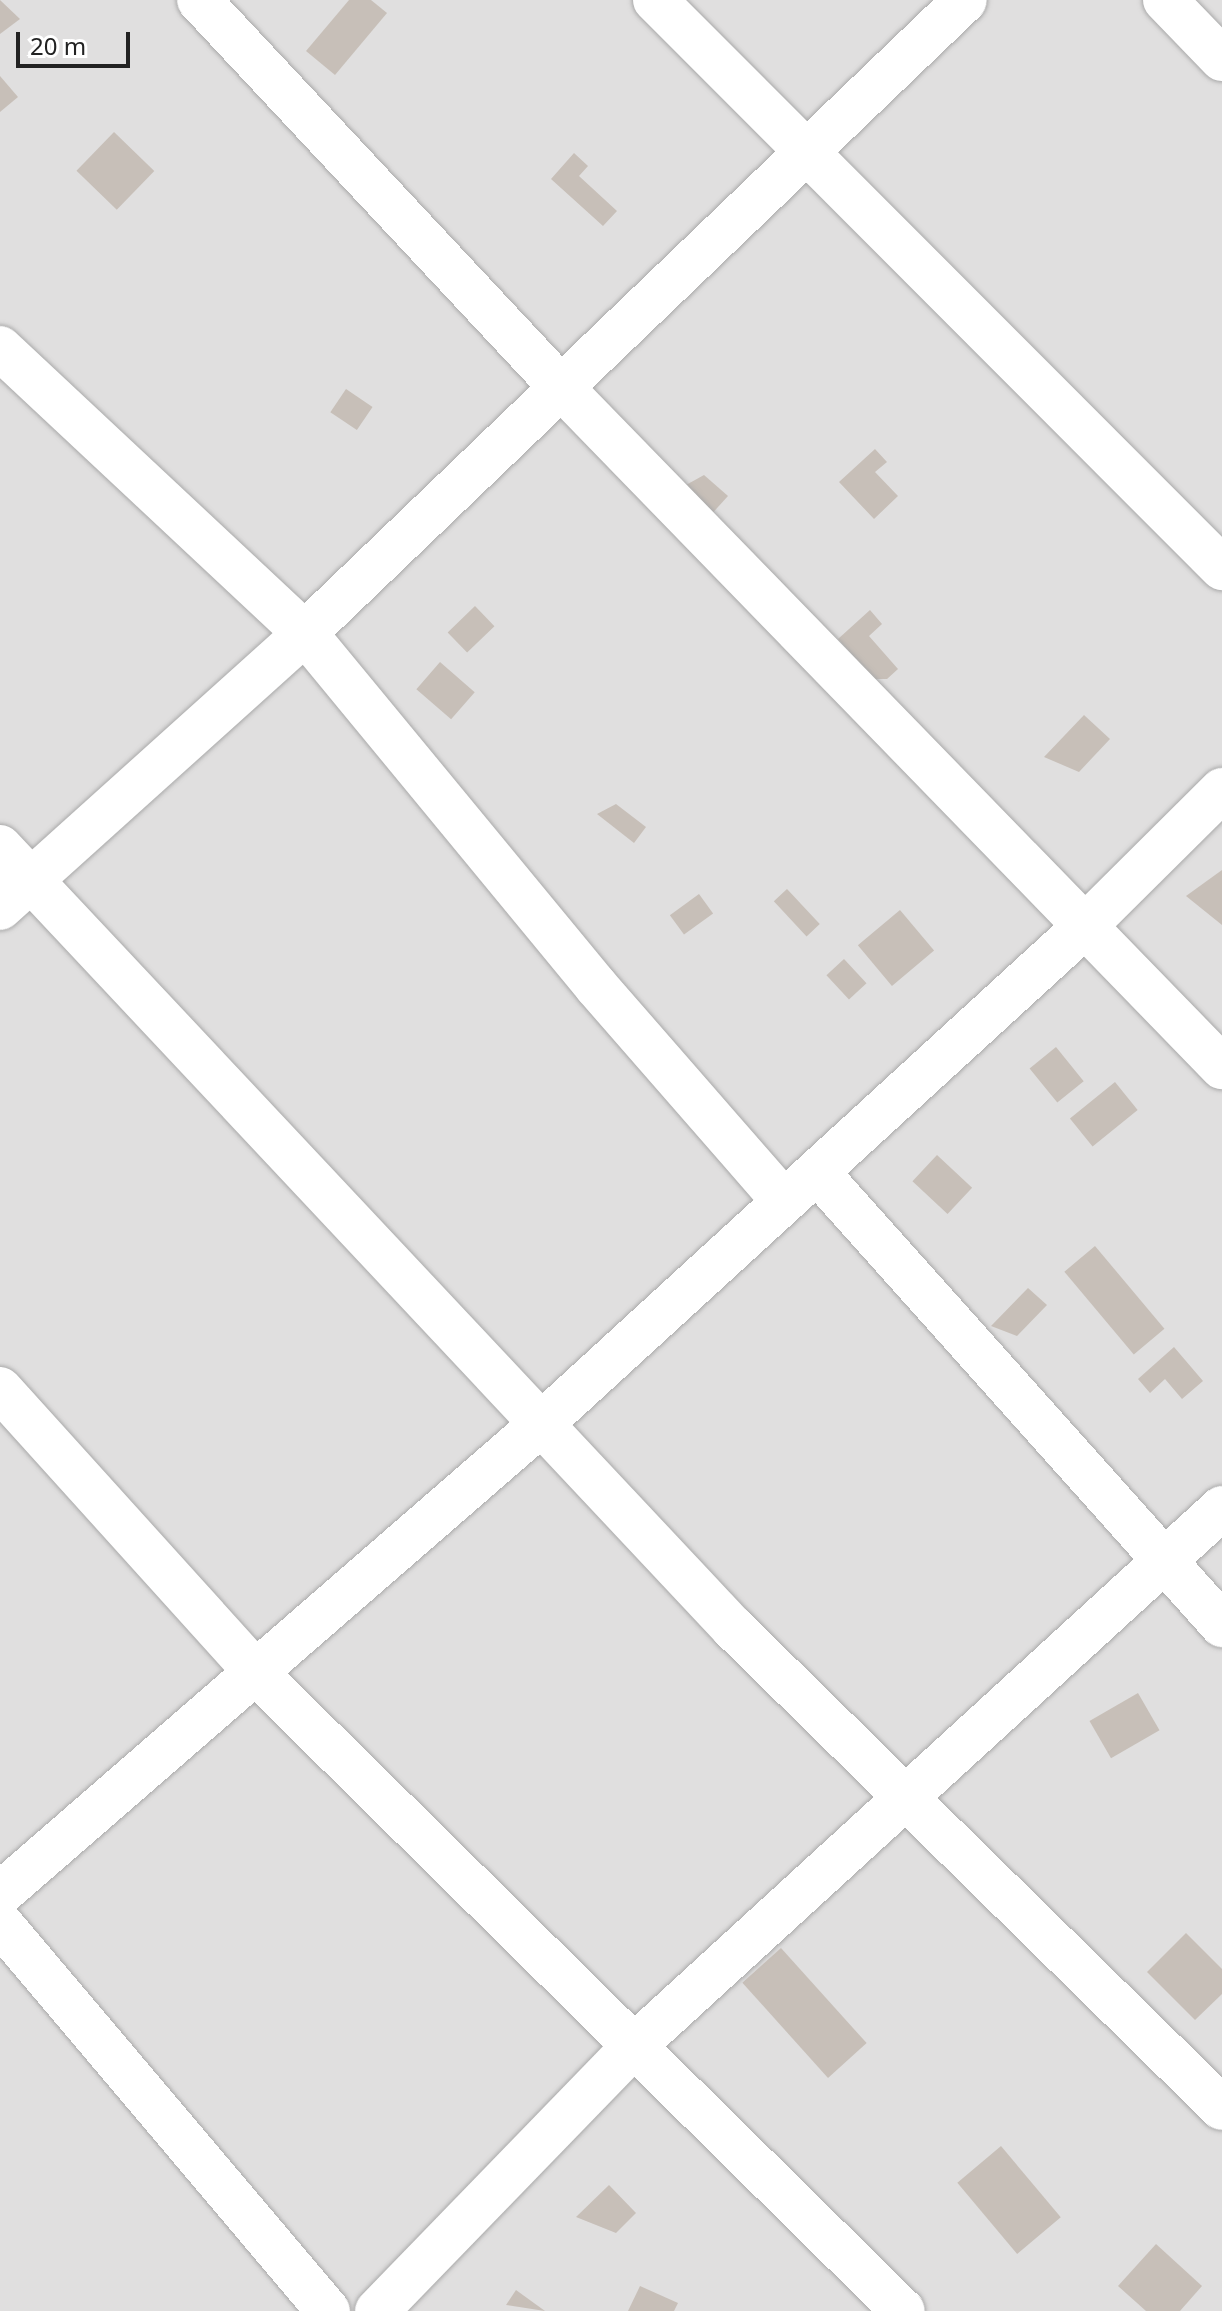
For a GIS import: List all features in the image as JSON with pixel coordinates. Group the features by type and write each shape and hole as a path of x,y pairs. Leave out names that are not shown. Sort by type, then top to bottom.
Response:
{"street":[{"path":"199,0 558,384 1083,928 1222,1067"},
{"path":"655,0 1222,568"},
{"path":"0,908 305,633 558,384 808,153 965,0"},
{"path":"1165,0 1222,59"},
{"path":"0,348 305,633 596,986 783,1200"},
{"path":"0,1894 259,1676 539,1426 1083,928 1222,790"},
{"path":"0,847 33,878 539,1426 902,1795 1222,2108"},
{"path":"817,1172 1222,1625"},
{"path":"0,1389 259,1676 903,2311"},
{"path":"377,2311 634,2046 902,1795 1160,1559 1222,1508"},
{"path":"0,1923 328,2311"}],"shaded area":[{"path":"0,0 1222,0 1222,2311 0,2311"}],"building":[{"path":"0,0 20,19 0,34"},
{"path":"349,0 371,0 387,13 335,75 306,51"},
{"path":"0,76 18,97 0,112"},
{"path":"114,132 154,171 117,210 76,171"},
{"path":"574,153 588,166 579,176 617,211 603,226 551,179"},
{"path":"346,389 373,407 357,430 330,412"},
{"path":"875,449 887,462 875,472 898,496 874,519 839,482"},
{"path":"704,475 728,496 708,518 677,490"},
{"path":"475,606 494,626 467,653 448,632"},
{"path":"870,610 882,624 869,636 898,669 887,679 874,679 838,639"},
{"path":"440,662 475,692 451,719 416,689"},
{"path":"1084,715 1110,739 1079,772 1044,757"},
{"path":"616,804 646,827 634,843 597,814"},
{"path":"1222,870 1222,925 1186,896"},
{"path":"787,889 820,924 807,936 774,901"},
{"path":"699,894 713,913 684,935 670,915"},
{"path":"900,910 934,951 892,986 858,945"},
{"path":"844,959 867,983 849,1000 826,975"},
{"path":"1056,1047 1084,1081 1057,1103 1030,1068"},
{"path":"1115,1082 1138,1110 1093,1146 1070,1119"},
{"path":"937,1155 972,1188 948,1214 912,1181"},
{"path":"1095,1246 1164,1329 1134,1354 1064,1272"},
{"path":"1028,1288 1047,1305 1017,1336 991,1326"},
{"path":"1174,1347 1203,1381 1182,1399 1165,1379 1150,1393 1138,1379"},
{"path":"1138,1693 1160,1730 1111,1758 1090,1721"},
{"path":"1186,1933 1222,1969 1222,1994 1195,2020 1147,1972"},
{"path":"781,1948 867,2043 828,2078 742,1983"},
{"path":"1001,2146 1061,2217 1017,2254 957,2183"},
{"path":"609,2185 636,2213 616,2233 576,2217"},
{"path":"1156,2244 1202,2286 1180,2311 1146,2311 1118,2286"},
{"path":"640,2286 678,2303 674,2311 628,2311"},
{"path":"516,2290 545,2311 506,2305"}]}
